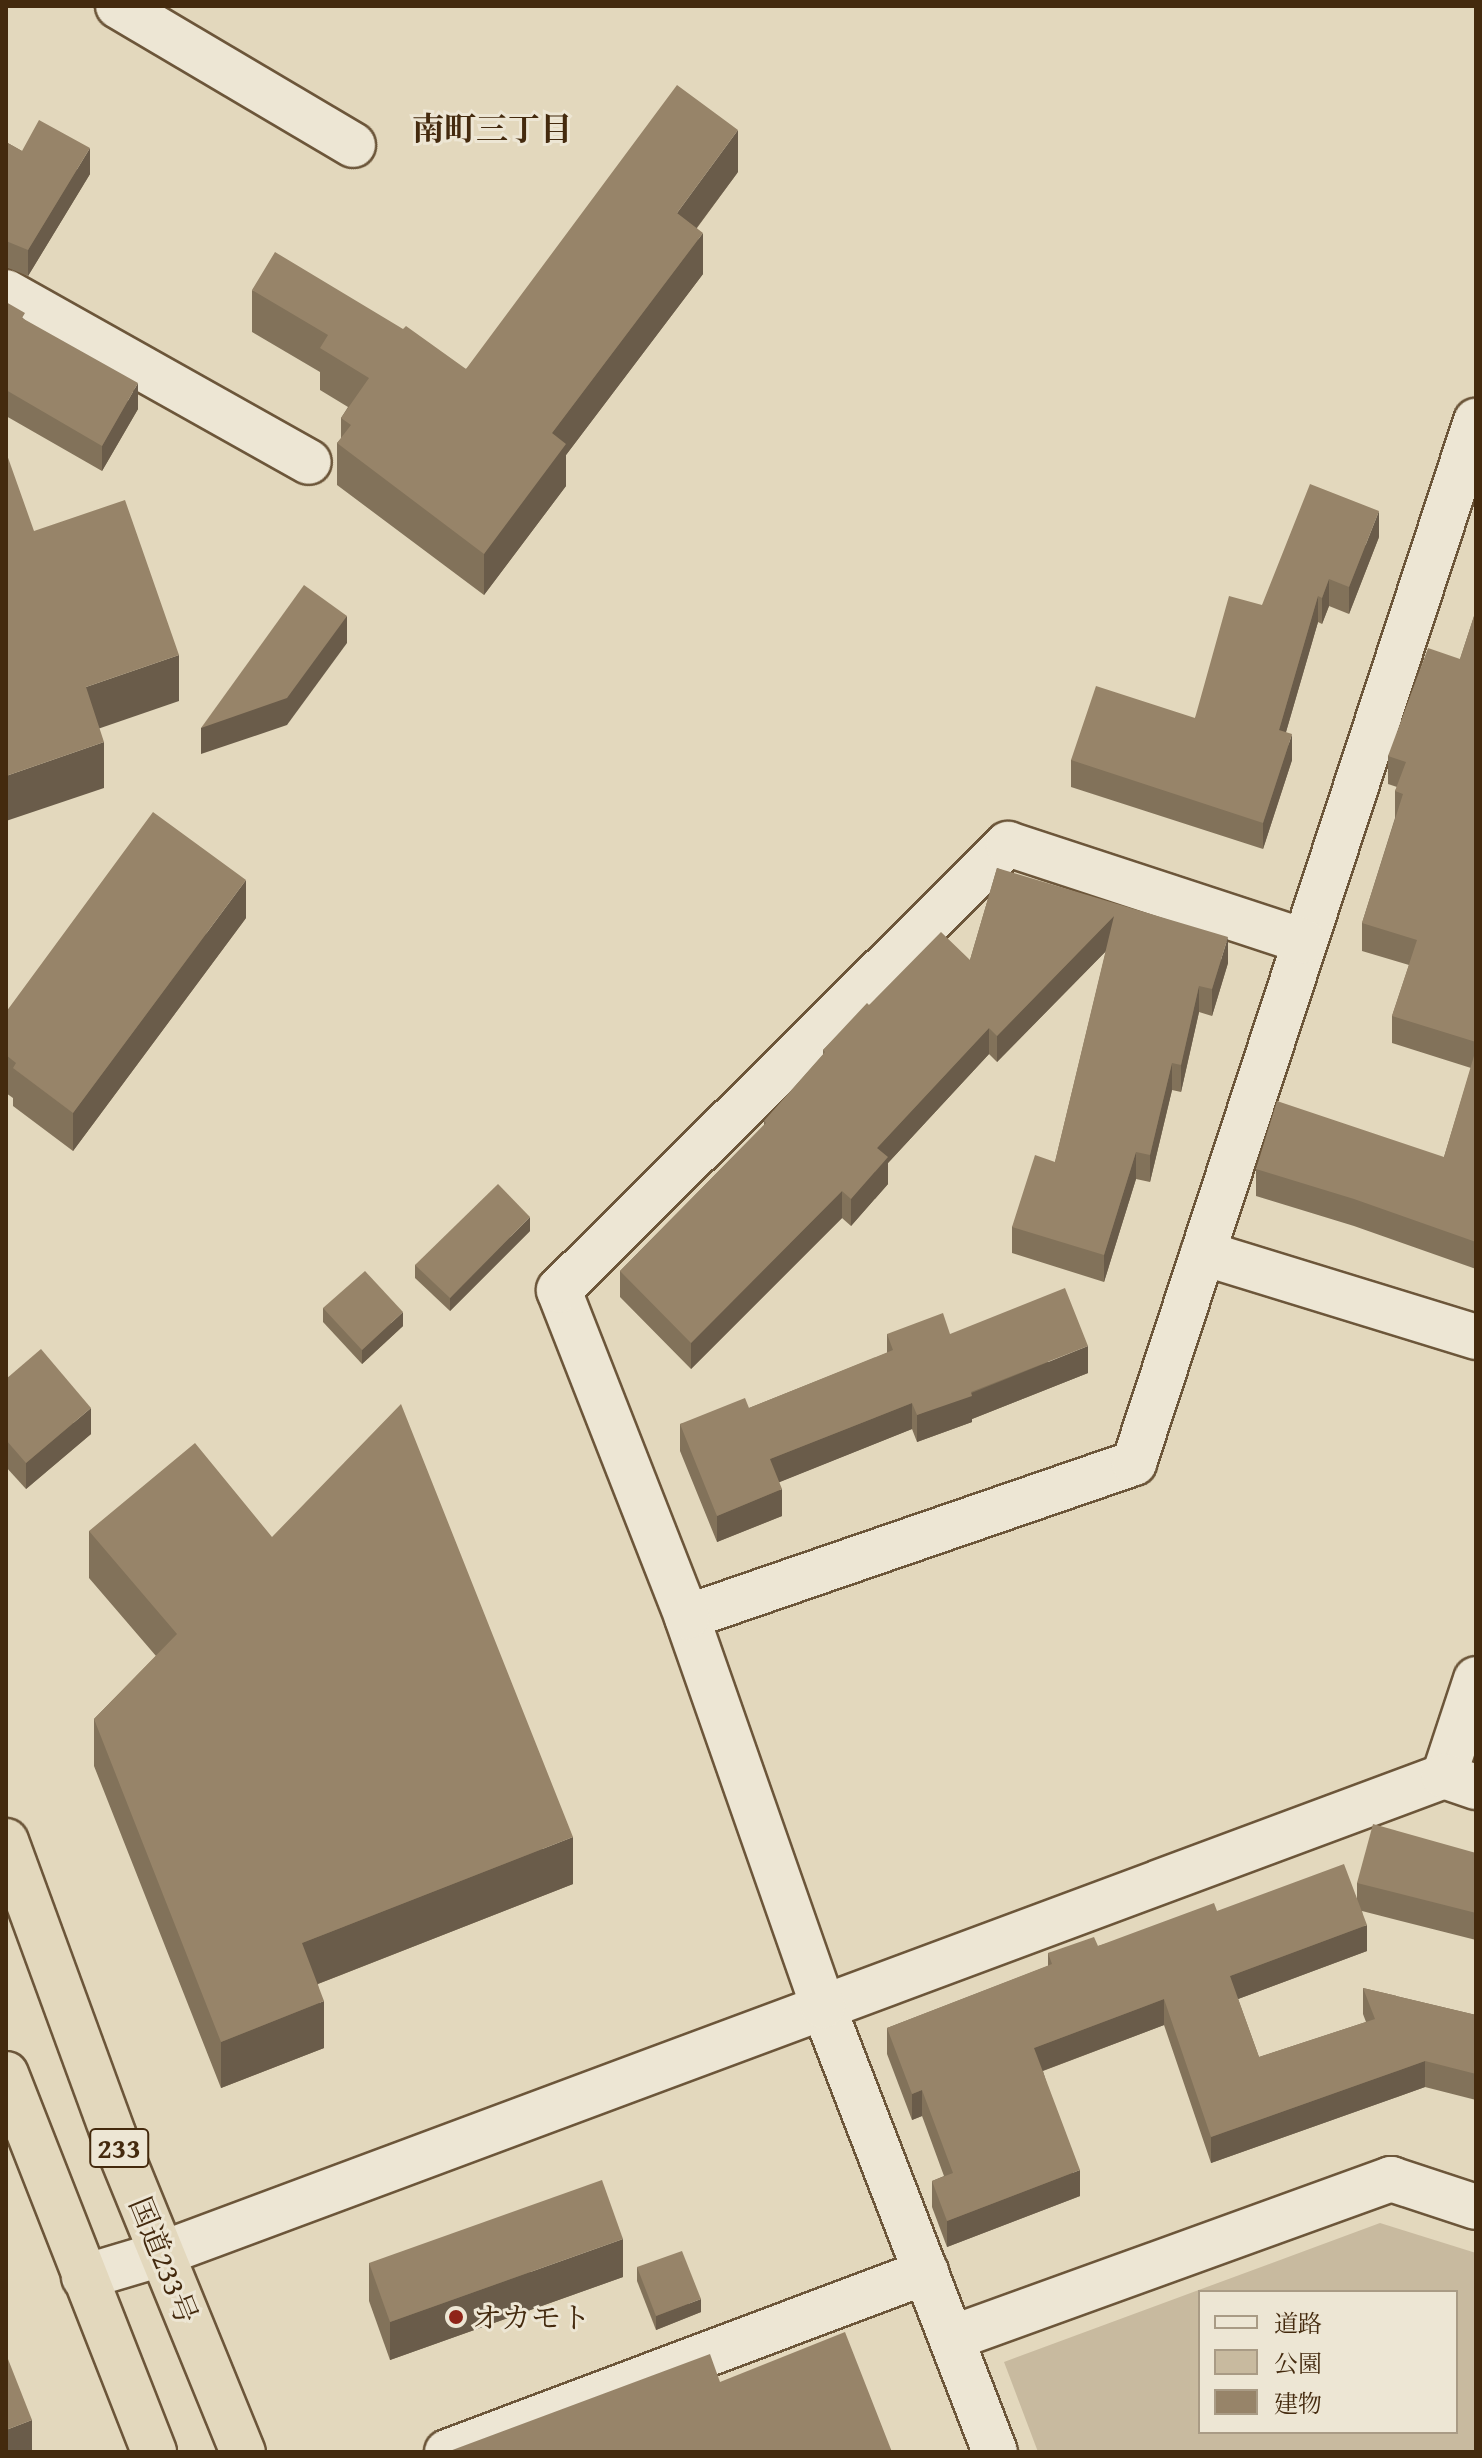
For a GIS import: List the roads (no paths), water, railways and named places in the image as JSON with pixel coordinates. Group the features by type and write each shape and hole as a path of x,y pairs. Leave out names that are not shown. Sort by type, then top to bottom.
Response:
{"highway":[{"name":"国道233号","path":"6,1841 113,2134 243,2452"},
{"name":"233","path":"6,2074 154,2452"}],"street":[{"path":"118,6 353,145"},
{"path":"6,292 309,462"},
{"path":"687,1617 1134,1463 1476,421"},
{"path":"995,2452 823,2006 687,1617 559,1290 1008,844 1303,941"},
{"path":"1203,1253 1476,1337"},
{"path":"84,2277 161,2254 823,2006 1460,1782 1476,1679"},
{"path":"952,2338 1391,2179 1476,2207"},
{"path":"447,2452 926,2272"}],"place":[{"name":"オカモト","path":"456,2317"}],"district":[{"name":"南町三丁目","path":"492,129"}]}
